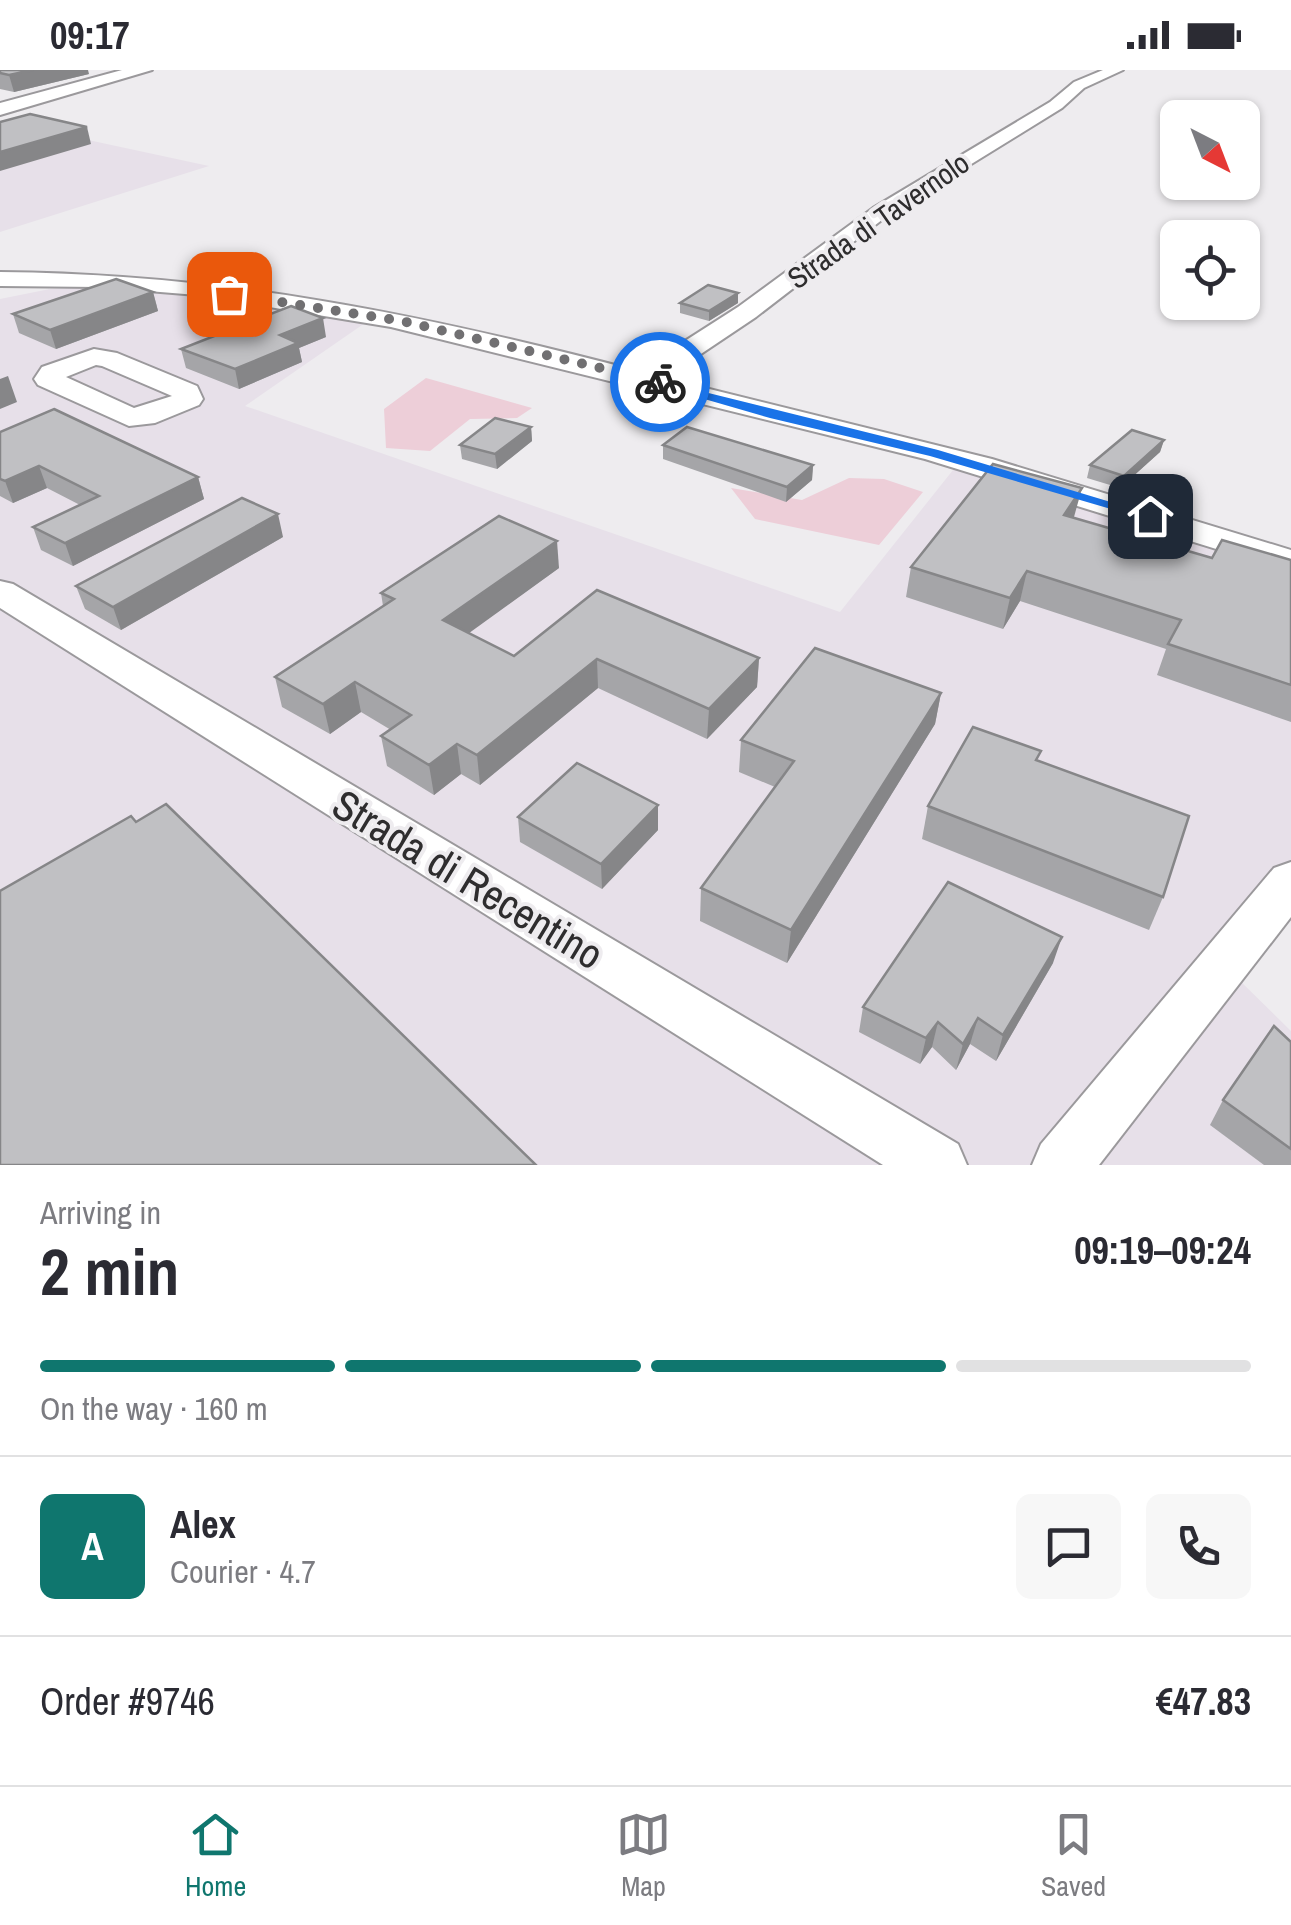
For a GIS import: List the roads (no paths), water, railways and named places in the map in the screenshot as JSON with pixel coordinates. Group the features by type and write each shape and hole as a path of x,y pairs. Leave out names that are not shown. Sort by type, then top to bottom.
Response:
{"main road":[{"path":"0,108 143,70"}],"street":[{"name":"Strada di Tavernolo","path":"646,378 748,312 880,212 1079,86 1116,70"},
{"path":"0,279 156,282 402,321 646,378 774,416 933,452 1291,561"},
{"path":"52,412 88,398"},
{"name":"Strada di Recentino","path":"0,592 937,1165"},
{"path":"1062,1165 1291,881"}]}
